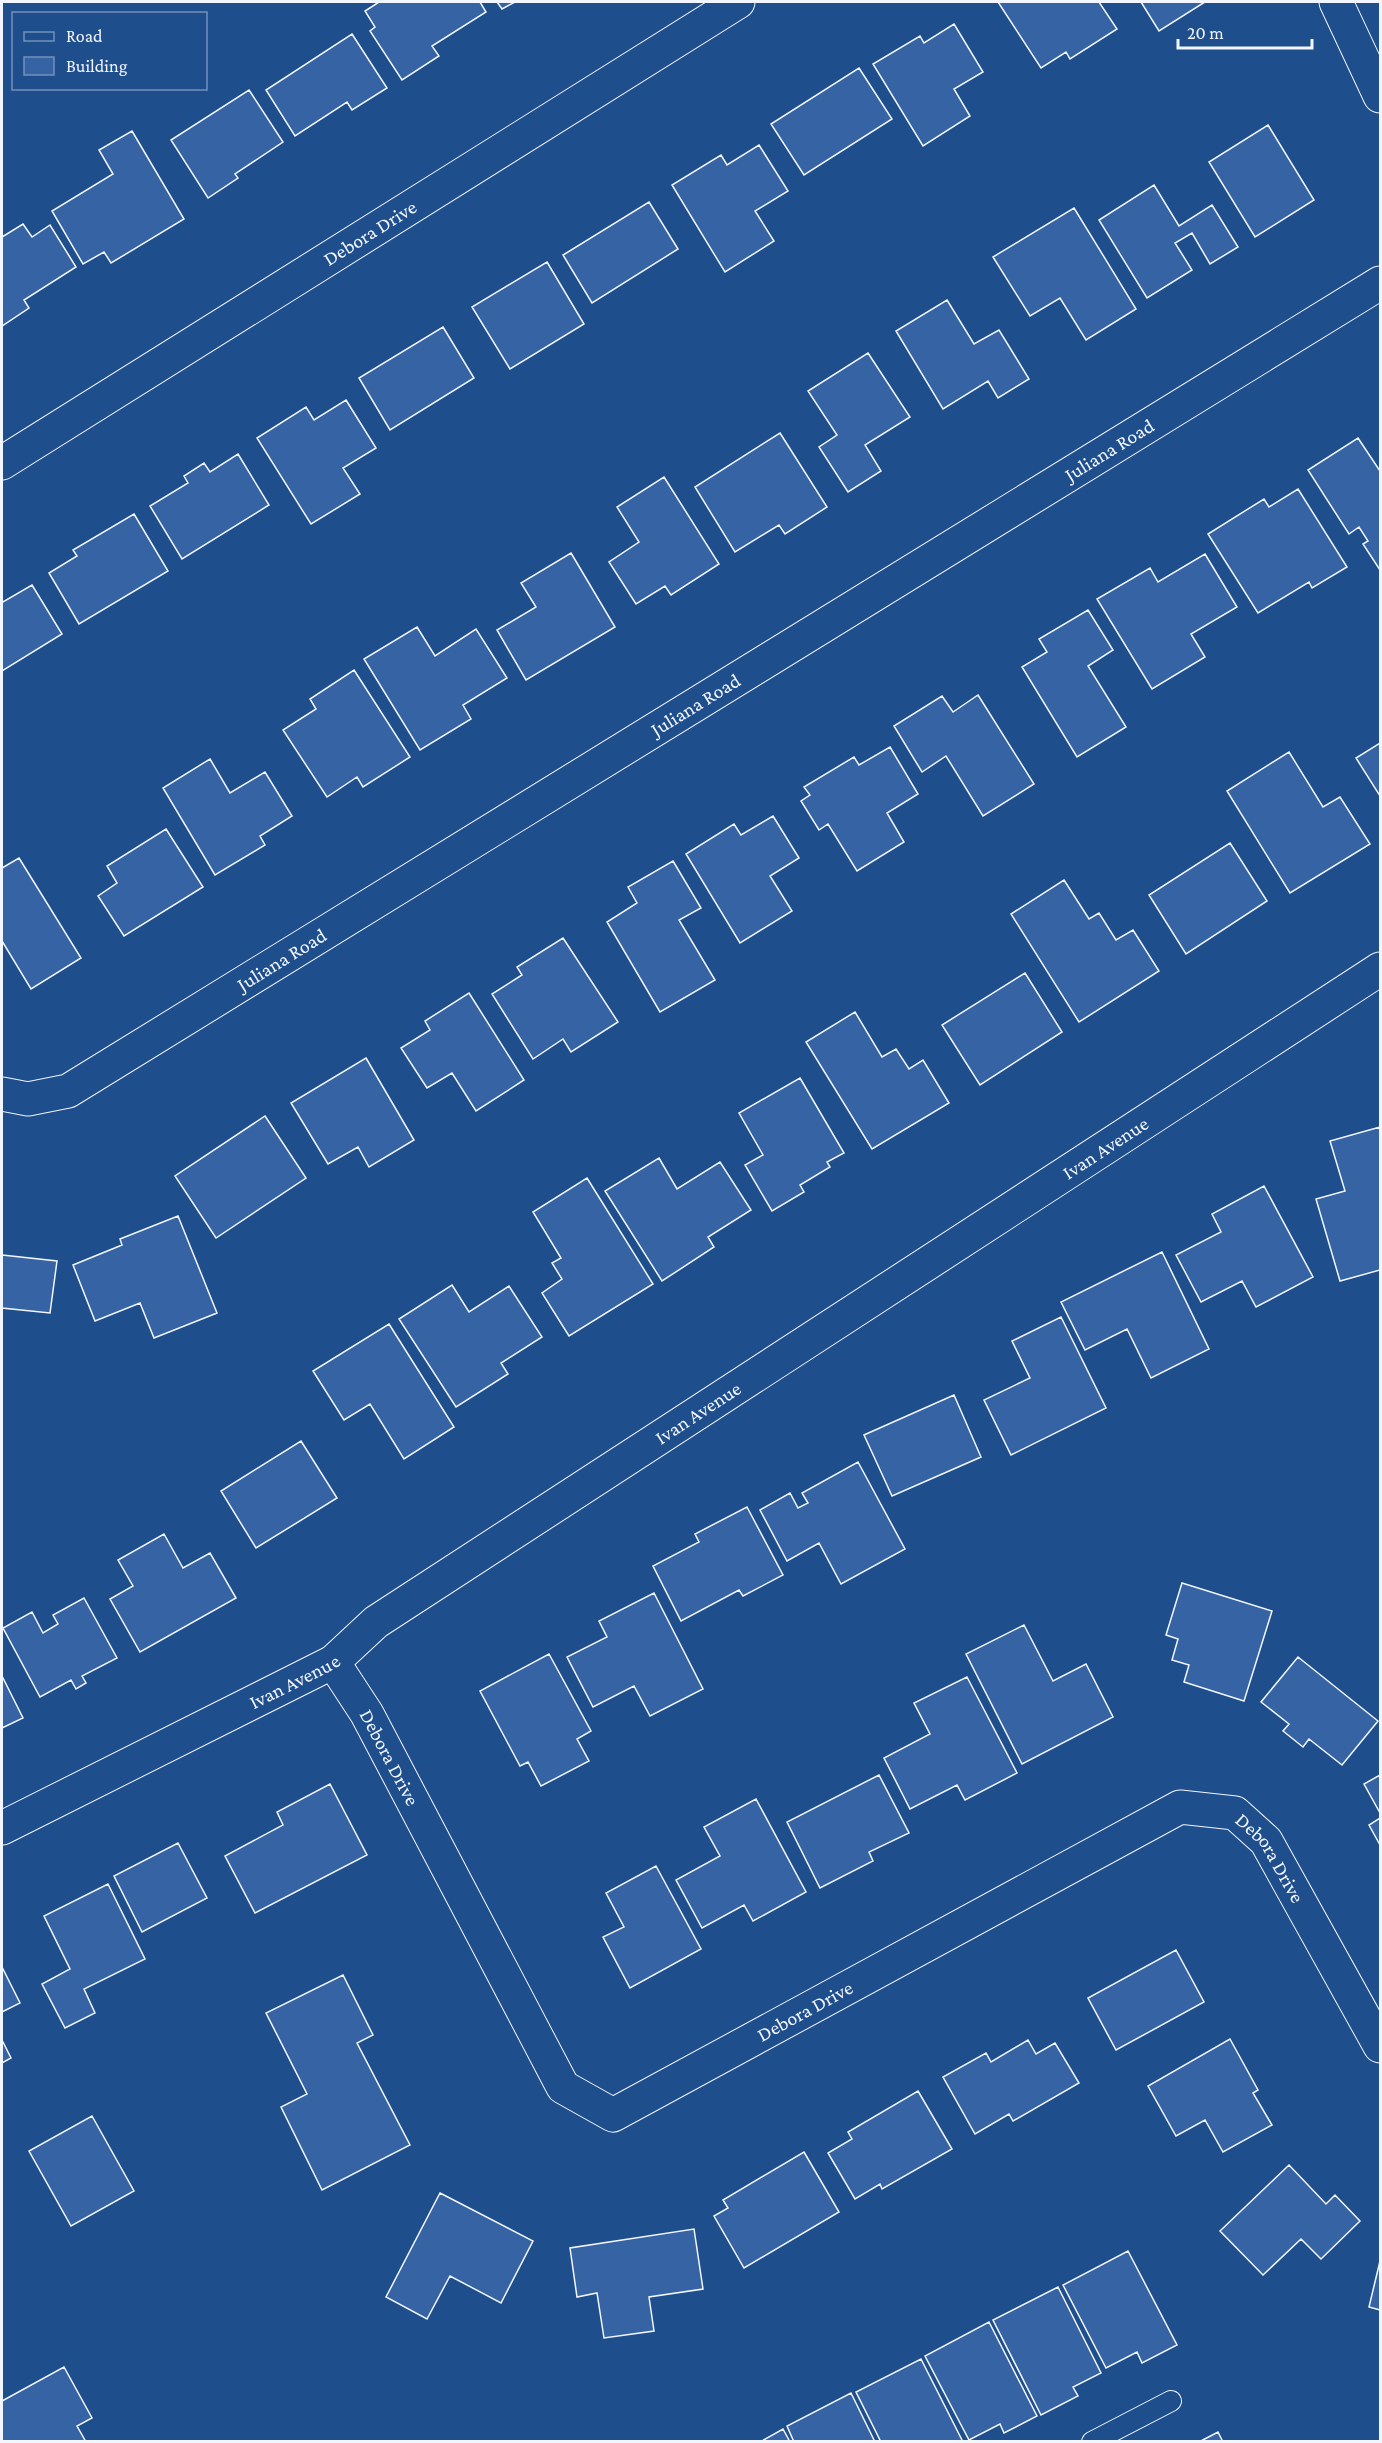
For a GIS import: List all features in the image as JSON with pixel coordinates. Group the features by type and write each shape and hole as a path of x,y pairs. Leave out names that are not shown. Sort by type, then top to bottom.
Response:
{"street":[{"name":"Debora Drive","path":"2,463 738,2"},
{"path":"1336,2 1380,96"},
{"name":"Juliana Road","path":"2,1094 28,1099 68,1091 1380,283"},
{"name":"Ivan Avenue","path":"2,1828 333,1662 376,1622 1380,969"},
{"name":"Debora Drive","path":"333,1662 367,1714 563,2087 613,2115 1180,1807 1235,1813 1266,1841 1380,2046"}],"lane":[{"path":"1092,2442 1171,2401"}],"building":[{"path":"379,2 480,2 486,12 432,46 439,56 402,80 370,31 375,27 365,11"},
{"path":"497,2 515,2 502,9"},
{"path":"998,2 1099,2 1117,29 1070,59 1066,52 1041,68"},
{"path":"1141,2 1205,2 1159,31"},
{"path":"954,24 983,72 954,89 970,116 923,146 873,64 920,36 924,43"},
{"path":"352,34 387,88 352,110 347,102 295,136 266,90"},
{"path":"859,68 892,119 804,175 771,124"},
{"path":"249,90 283,142 235,174 238,178 208,198 171,140"},
{"path":"1268,125 1314,200 1255,237 1209,162"},
{"path":"132,131 184,219 111,263 104,252 83,264 52,211 113,174 99,150"},
{"path":"759,145 788,191 755,211 774,241 725,272 672,185 721,155 727,165"},
{"path":"1154,185 1179,226 1212,205 1238,247 1210,264 1192,233 1175,243 1192,270 1147,298 1099,220"},
{"path":"649,202 678,249 592,303 563,255"},
{"path":"1074,208 1136,309 1086,340 1060,298 1030,316 993,257"},
{"path":"23,224 32,237 50,225 76,267 24,300 29,308 2,326 2,237"},
{"path":"547,262 584,324 510,369 472,307"},
{"path":"947,300 974,344 999,330 1029,379 998,398 988,381 943,409 896,331"},
{"path":"443,327 474,378 390,430 359,378"},
{"path":"868,353 910,417 865,445 881,471 848,492 819,447 837,435 808,391"},
{"path":"346,400 376,448 343,468 360,494 311,524 257,438 306,407 314,420"},
{"path":"780,433 827,507 785,534 779,525 735,552 695,487"},
{"path":"1358,438 1380,471 1380,570 1363,544 1368,541 1359,527 1349,534 1308,470"},
{"path":"238,454 269,505 182,559 150,506 188,483 184,476 204,463 210,472"},
{"path":"664,477 719,564 671,595 665,586 636,604 609,562 639,542 617,507"},
{"path":"1298,489 1347,567 1312,588 1309,582 1258,613 1208,534 1264,499 1269,507"},
{"path":"134,514 168,571 79,624 49,573 77,556 73,550"},
{"path":"571,553 615,627 526,680 497,630 536,607 521,583"},
{"path":"1205,554 1237,607 1191,634 1205,657 1152,689 1097,599 1150,568 1158,582"},
{"path":"32,585 62,634 2,671 2,600 3,602"},
{"path":"1088,610 1113,650 1088,666 1126,727 1077,757 1022,667 1047,652 1039,639"},
{"path":"417,627 435,656 476,629 507,678 463,705 471,719 420,750 364,659"},
{"path":"354,670 410,757 363,787 357,777 327,797 283,730 316,709 310,699"},
{"path":"978,695 1034,784 983,816 946,756 922,772 894,726 942,696 953,712"},
{"path":"1380,743 1380,796 1356,758"},
{"path":"890,747 918,794 887,813 904,842 857,871 828,824 819,830 801,801 810,795 804,787 854,757 859,765"},
{"path":"1289,752 1323,807 1340,797 1370,844 1290,893 1227,791"},
{"path":"210,759 230,793 265,772 292,816 260,836 265,845 215,875 163,788"},
{"path":"773,816 799,858 770,876 792,911 740,943 686,854 734,824 741,835"},
{"path":"166,829 203,887 124,936 98,896 117,883 107,866"},
{"path":"1230,843 1267,901 1186,954 1149,895"},
{"path":"19,858 81,958 31,989 2,941 2,868"},
{"path":"673,861 701,908 679,920 715,980 660,1012 607,922 637,903 628,887"},
{"path":"1064,880 1089,919 1099,913 1116,940 1133,930 1159,971 1079,1022 1011,914"},
{"path":"563,938 618,1022 571,1052 563,1039 533,1059 492,994 522,975 517,967"},
{"path":"1025,973 1062,1032 980,1085 942,1025"},
{"path":"469,993 524,1080 476,1111 452,1073 427,1088 401,1048 430,1030 425,1021"},
{"path":"855,1012 882,1057 896,1049 909,1069 923,1060 949,1103 872,1149 806,1042"},
{"path":"366,1058 414,1140 369,1167 358,1147 328,1164 291,1103"},
{"path":"800,1078 844,1153 827,1162 830,1167 800,1185 804,1192 772,1211 745,1165 763,1155 739,1113"},
{"path":"265,1116 306,1178 216,1238 175,1176"},
{"path":"1380,1127 1380,1270 1340,1281 1316,1199 1345,1191 1330,1141"},
{"path":"659,1158 677,1189 720,1162 751,1210 708,1237 714,1247 662,1281 605,1191"},
{"path":"587,1178 653,1284 569,1336 542,1293 562,1279 552,1263 561,1258 533,1212"},
{"path":"1264,1186 1313,1277 1256,1307 1242,1281 1201,1302 1176,1255 1221,1232 1212,1214"},
{"path":"178,1216 217,1313 154,1338 140,1303 95,1321 73,1265 122,1245 120,1239"},
{"path":"1162,1252 1209,1349 1151,1378 1127,1329 1085,1350 1061,1302"},
{"path":"2,1255 57,1261 50,1313 2,1308"},
{"path":"452,1285 469,1312 509,1286 542,1337 501,1363 508,1374 456,1407 399,1319"},
{"path":"1061,1317 1106,1408 1011,1455 984,1400 1030,1378 1012,1341"},
{"path":"389,1324 454,1427 404,1459 370,1404 344,1420 313,1371"},
{"path":"954,1395 981,1457 892,1496 864,1435"},
{"path":"301,1441 337,1498 256,1548 221,1491"},
{"path":"858,1462 905,1549 841,1584 819,1543 787,1561 760,1510 790,1493 798,1508 808,1503 802,1493"},
{"path":"747,1507 783,1575 743,1596 739,1590 681,1621 653,1566 699,1542 695,1534"},
{"path":"164,1534 183,1568 210,1553 236,1598 140,1652 110,1599 133,1586 118,1560"},
{"path":"1182,1583 1272,1611 1244,1701 1184,1682 1189,1665 1172,1660 1178,1639 1166,1635"},
{"path":"654,1593 703,1689 650,1716 634,1686 593,1707 567,1657 607,1637 599,1621"},
{"path":"84,1598 117,1658 82,1676 86,1683 76,1689 71,1680 40,1697 3,1628 32,1612 43,1633 58,1624 53,1615"},
{"path":"1024,1625 1053,1681 1086,1664 1113,1717 1022,1764 966,1654"},
{"path":"549,1654 591,1731 577,1739 589,1761 541,1786 528,1762 520,1766 480,1691"},
{"path":"1298,1657 1378,1721 1342,1765 1309,1739 1303,1747 1283,1731 1289,1724 1261,1702"},
{"path":"2,1676 23,1718 2,1728"},
{"path":"967,1677 1017,1773 965,1800 957,1785 910,1809 884,1758 930,1734 914,1703"},
{"path":"879,1775 909,1833 869,1852 873,1861 820,1888 787,1822"},
{"path":"1380,1775 1380,1813 1364,1784"},
{"path":"330,1784 367,1855 255,1913 225,1856 283,1825 277,1812"},
{"path":"756,1799 806,1892 753,1921 744,1905 702,1928 676,1880 720,1856 704,1827"},
{"path":"1380,1818 1380,1845 1369,1825"},
{"path":"178,1843 207,1898 142,1932 114,1876"},
{"path":"656,1866 701,1949 630,1988 603,1937 624,1927 606,1893"},
{"path":"108,1884 145,1959 84,1989 95,2013 65,2028 42,1984 70,1969 44,1916"},
{"path":"1176,1950 1204,2002 1116,2050 1088,1998"},
{"path":"2,1967 20,2003 2,2012"},
{"path":"343,1975 373,2035 357,2043 410,2145 322,2190 281,2107 307,2094 266,2013"},
{"path":"1230,2039 1258,2090 1253,2093 1272,2125 1223,2152 1205,2120 1176,2136 1148,2086"},
{"path":"2,2040 11,2058 2,2063"},
{"path":"1028,2040 1036,2054 1055,2043 1079,2083 1013,2121 1009,2114 975,2134 943,2077 986,2053 991,2062"},
{"path":"918,2091 952,2149 882,2189 880,2184 855,2199 828,2153 852,2139 848,2132"},
{"path":"92,2116 134,2191 71,2226 29,2151"},
{"path":"804,2152 839,2212 744,2268 714,2216 728,2208 723,2200"},
{"path":"1289,2165 1326,2204 1335,2195 1360,2221 1321,2259 1301,2239 1263,2275 1220,2231"},
{"path":"440,2193 533,2241 501,2303 450,2276 427,2319 386,2297"},
{"path":"694,2229 703,2289 649,2297 654,2331 604,2338 597,2293 577,2297 570,2248"},
{"path":"1128,2251 1177,2345 1142,2363 1137,2352 1106,2368 1063,2285"},
{"path":"1380,2261 1380,2310 1369,2307"},
{"path":"1058,2287 1101,2373 1073,2387 1078,2396 1041,2415 993,2320"},
{"path":"989,2322 1037,2416 1004,2433 1000,2424 969,2440 925,2356"},
{"path":"921,2359 963,2442 881,2442 856,2392"},
{"path":"64,2367 92,2418 77,2426 86,2442 2,2442 2,2401"},
{"path":"851,2393 875,2442 794,2442 787,2426"},
{"path":"783,2429 790,2442 760,2442"},
{"path":"1218,2432 1223,2442 1199,2442"}]}
